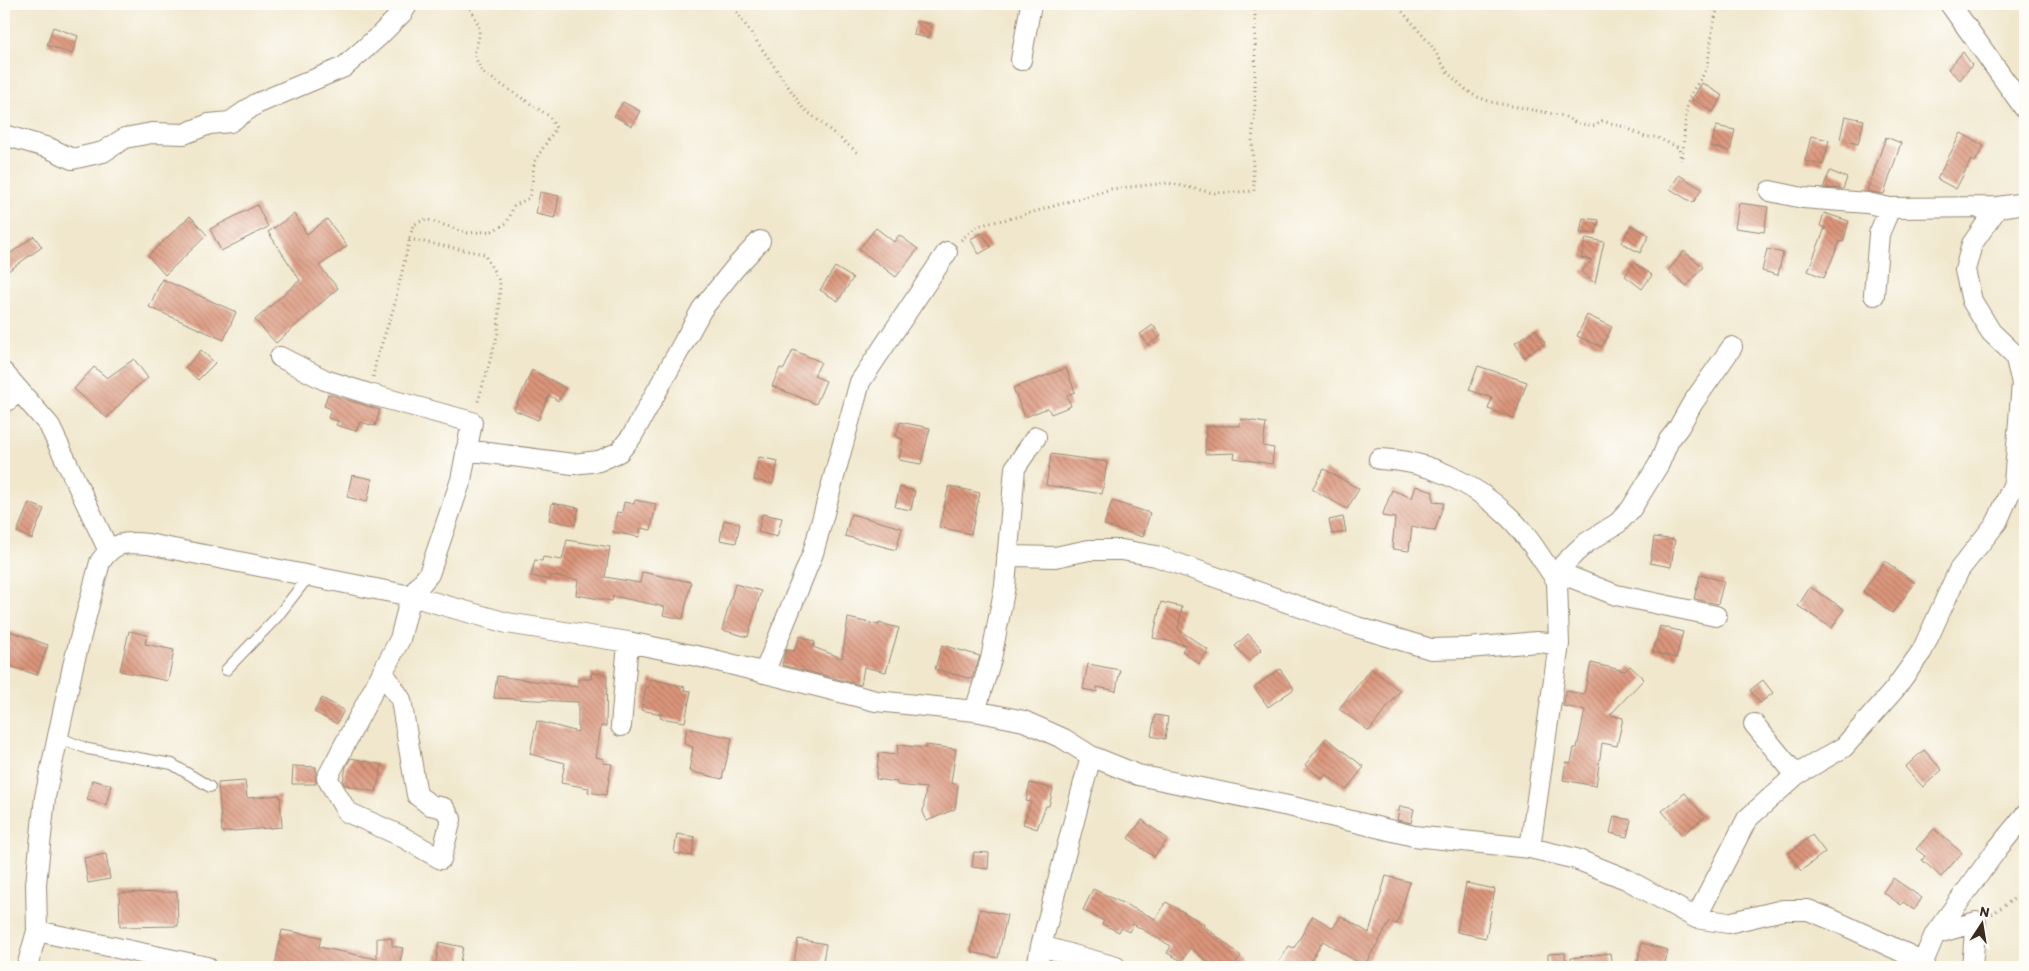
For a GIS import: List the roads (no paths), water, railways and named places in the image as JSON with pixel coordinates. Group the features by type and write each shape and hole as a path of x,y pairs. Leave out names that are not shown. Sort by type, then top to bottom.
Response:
{"street":[{"path":"4,134 49,148 72,159 103,152 125,138 152,132 184,134 209,124 230,122 256,104 344,67 379,36 402,13 408,4"},
{"path":"1021,60 1032,4"},
{"path":"1950,4 2025,109"},
{"path":"1770,191 1802,198 1867,203 1890,208 1998,207 2025,204"},
{"path":"1696,918 1747,819 1796,775 1844,747 1894,690 1922,651 1959,570 1997,522 2014,482 2022,382 2015,355 1991,332 1972,301 1965,270 1972,244 1998,207"},
{"path":"1874,295 1880,234 1890,208"},
{"path":"466,450 573,464 599,461 619,452 632,436 702,309 760,241"},
{"path":"764,673 813,553 860,382 947,252"},
{"path":"1530,848 1559,644 1559,577 1564,564 1586,543 1618,523 1631,510 1659,464 1669,440 1732,347"},
{"path":"280,357 325,380 472,422 461,480 429,574 411,596 400,639 327,778 348,812 442,859 451,819 444,808 430,805 417,795 401,700 383,672"},
{"path":"4,373 11,398 48,425 108,549"},
{"path":"975,711 991,659 1005,586 1015,468 1036,437"},
{"path":"1379,459 1419,463 1457,479 1483,494 1510,517 1559,577 1616,595 1716,616"},
{"path":"27,967 37,931 36,884 45,797 73,666 100,562 108,549 127,542 148,544 411,596 507,623 628,642 706,658 876,701 975,711 1024,721 1064,739 1091,756 1138,775 1173,784 1215,790 1414,836 1530,848 1576,859 1626,879 1696,918 1728,923 1783,910 1808,910 1833,920 1922,965 1935,934 1998,848 2025,815"},
{"path":"1007,556 1055,557 1089,550 1122,550 1156,556 1357,626 1431,649 1537,642 1559,644"},
{"path":"621,726 628,642"},
{"path":"1754,724 1796,775"},
{"path":"1037,967 1091,756"},
{"path":"1935,934 1976,922 1972,967"},
{"path":"37,931 207,967"},
{"path":"1041,946 1116,967"}],"lane":[{"path":"226,670 277,617 309,576"},
{"path":"58,737 88,749 172,764 210,787"}]}
